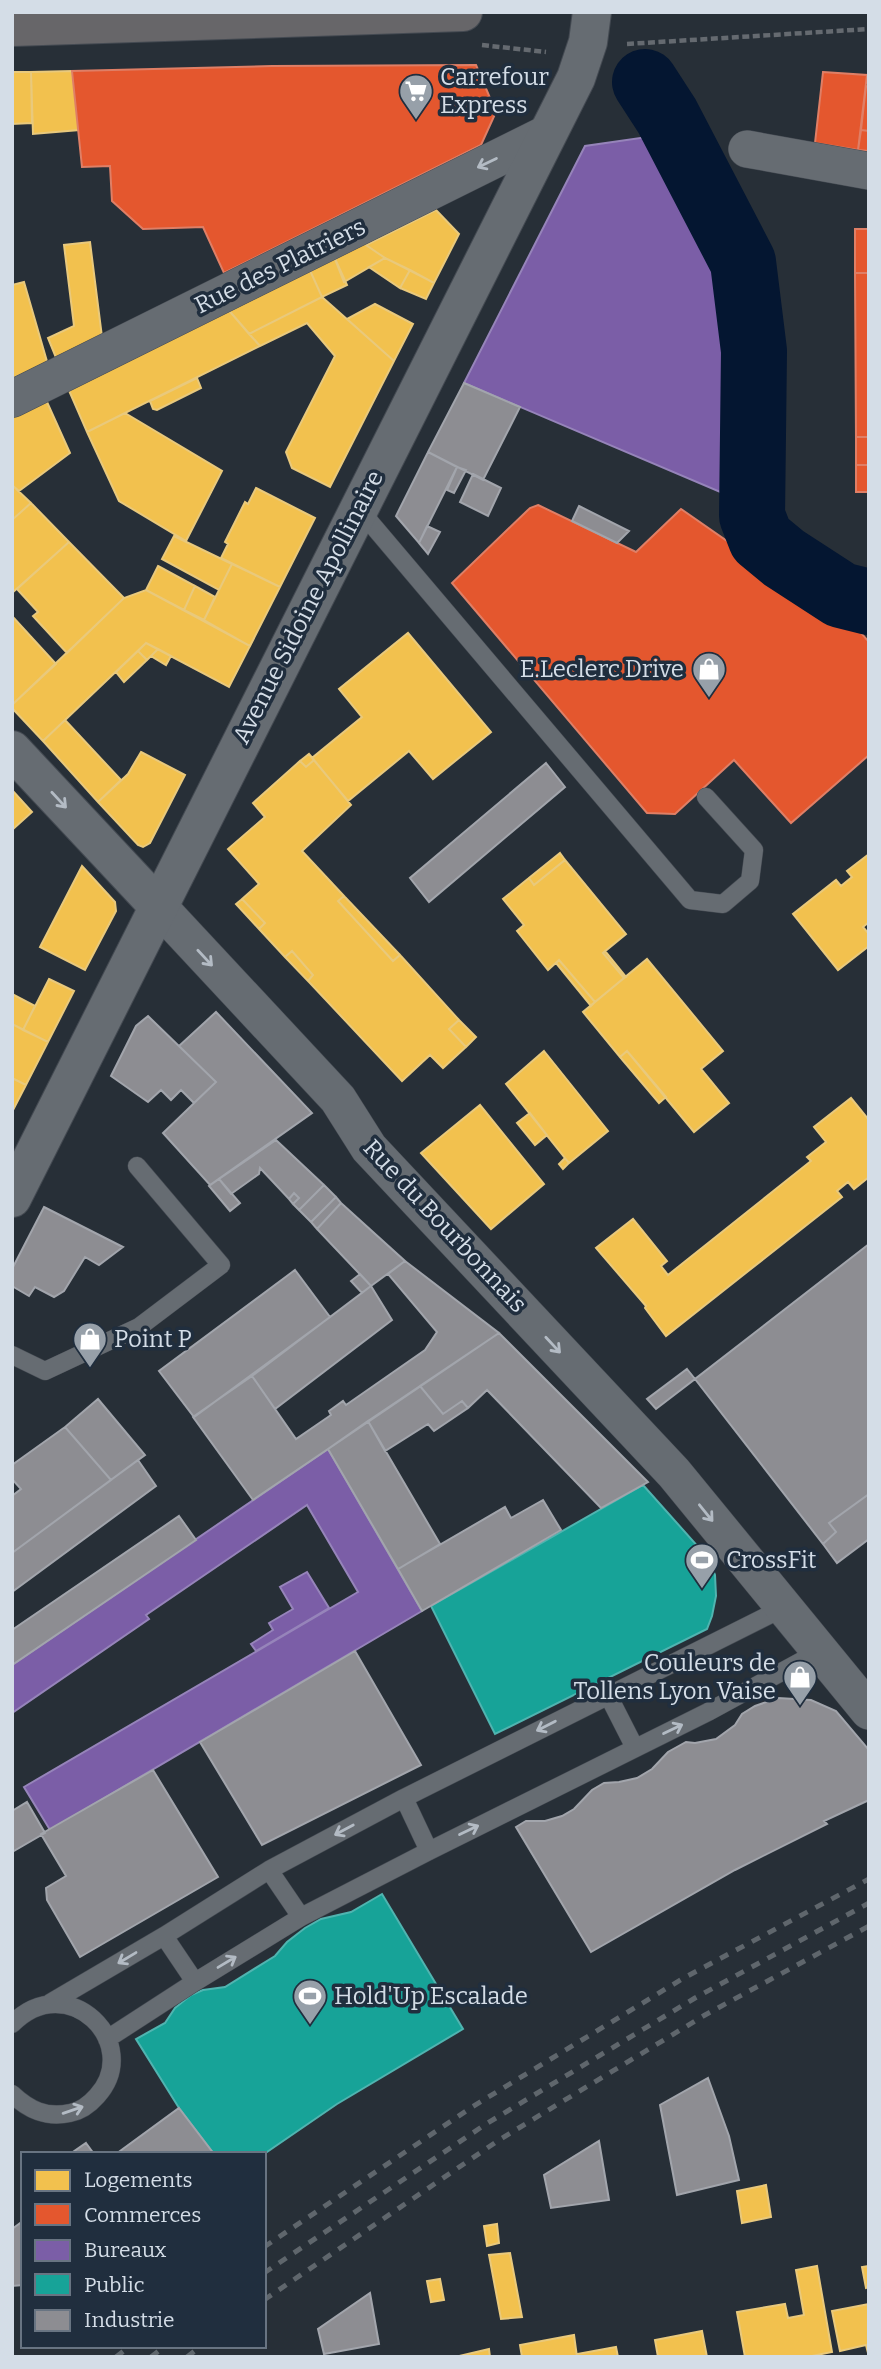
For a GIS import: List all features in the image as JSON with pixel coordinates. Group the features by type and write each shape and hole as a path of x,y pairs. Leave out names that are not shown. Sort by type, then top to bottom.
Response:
{"main road":[{"path":"12,27 463,12"},
{"name":"Avenue Sidoine Apollinaire","path":"12,1198 576,78 584,55 592,12"},
{"name":"Rue du Bourbonnais","path":"12,750 159,907"}],"street":[{"name":"Rue des Platriers","path":"12,399 548,132"},
{"path":"747,149 869,171"},
{"name":"Rue du Bourbonnais","path":"159,907 338,1099 369,1148 674,1473 869,1711"}],"lane":[{"path":"358,508 690,900 723,904 750,881 754,850 706,797"},
{"path":"12,1355 45,1371 139,1327 221,1265 137,1166"},
{"path":"50,2004 269,1870 404,1798 783,1608"},
{"path":"107,2039 301,1917 429,1850 708,1712 820,1651"},
{"path":"608,1695 635,1748"},
{"path":"404,1798 429,1850"},
{"path":"269,1870 301,1917"},
{"path":"164,1936 195,1982"},
{"path":"12,2024 35,2007 68,2005 85,2012 98,2023 107,2039 111,2056 109,2074 102,2090 90,2104 74,2112 57,2115 39,2113 23,2105 12,2094"}],"building: Logements":[{"path":"72,71 79,130 33,134 31,72"},
{"path":"12,72 31,72 32,123 12,124"},
{"path":"436,210 459,234 434,283 366,245"},
{"path":"362,240 385,258 344,282 333,254"},
{"path":"90,242 102,337 57,360 48,338 74,326 64,245"},
{"path":"333,254 347,285 322,297 308,266"},
{"path":"385,258 410,270 400,288 369,267"},
{"path":"308,266 322,297 249,334 226,307"},
{"path":"410,270 434,283 426,299 400,288"},
{"path":"24,282 48,365 12,378 12,285"},
{"path":"322,297 394,361 330,487 292,468 286,452 335,356 307,323 260,346 249,334"},
{"path":"375,304 413,324 394,361 347,319"},
{"path":"226,307 260,346 87,432 67,386"},
{"path":"197,378 201,388 157,410 153,409 150,401"},
{"path":"47,402 70,453 19,491 12,485 12,413"},
{"path":"125,413 222,471 186,541 119,501 87,432"},
{"path":"12,485 31,503 12,520"},
{"path":"256,488 315,518 280,587 221,558 228,544 225,542 245,502 248,504"},
{"path":"31,503 69,542 12,593 12,520"},
{"path":"174,536 232,564 219,590 162,559"},
{"path":"69,542 124,598 67,653 33,616 38,612 17,589"},
{"path":"232,564 280,587 250,646 204,620"},
{"path":"158,566 195,586 184,610 146,590"},
{"path":"195,586 215,597 204,620 184,610"},
{"path":"146,590 250,646 229,687 146,643 43,741 12,705 124,598"},
{"path":"12,616 56,664 12,705"},
{"path":"408,633 491,732 433,779 409,751 348,801 312,758 362,717 339,689"},
{"path":"146,643 158,649 147,660 138,651"},
{"path":"158,649 171,656 166,665 151,656"},
{"path":"138,651 147,660 124,682 116,672"},
{"path":"65,720 121,780 98,802 43,741"},
{"path":"141,752 185,775 150,843 143,847 138,845 98,802 128,774"},
{"path":"309,754 314,760 306,767 300,761"},
{"path":"314,760 351,805 302,851 344,896 338,901 393,961 400,955 459,1020 449,1029 466,1047 443,1068 430,1055 402,1081 308,981 313,975 292,951 285,957 259,929 265,923 242,899 259,884 228,849 265,817 253,803 300,761 306,767"},
{"path":"12,790 32,812 12,830"},
{"path":"560,853 565,860 534,885 529,878"},
{"path":"869,854 869,922 863,927 869,934 869,946 838,970 793,914 836,880 841,886 852,877 847,871"},
{"path":"565,860 626,934 603,953 624,978 595,1002 559,960 548,970 517,931 524,925 503,899 529,878 534,885"},
{"path":"82,866 115,902 116,911 85,970 40,947"},
{"path":"344,896 400,955 393,961 338,901"},
{"path":"242,899 265,923 259,929 236,904"},
{"path":"292,951 313,975 308,981 285,957"},
{"path":"605,951 626,977 624,978 603,953"},
{"path":"647,959 723,1051 701,1069 729,1103 694,1132 627,1051 620,1057 583,1012"},
{"path":"559,960 595,1002 591,1006 556,963"},
{"path":"49,979 74,991 48,1042 23,1030"},
{"path":"12,994 35,1006 23,1030 12,1024"},
{"path":"459,1020 476,1037 466,1047 449,1029"},
{"path":"12,1024 48,1042 26,1085 12,1078"},
{"path":"544,1051 608,1131 569,1163 506,1084"},
{"path":"627,1051 666,1097 659,1103 620,1057"},
{"path":"12,1078 26,1085 12,1112"},
{"path":"851,1098 869,1120 869,1177 854,1189 848,1182 837,1191 842,1197 666,1336 646,1306 596,1248 633,1219 667,1261 661,1266 668,1275 811,1161 807,1157 826,1142 814,1127"},
{"path":"480,1105 544,1184 491,1229 421,1153"},
{"path":"530,1113 547,1135 535,1145 517,1123"},
{"path":"565,1158 569,1163 563,1169 559,1164"},
{"path":"766,2185 771,2217 742,2223 737,2191"},
{"path":"497,2224 499,2243 487,2246 484,2226"},
{"path":"510,2253 522,2317 501,2319 489,2255"},
{"path":"817,2266 832,2352 807,2357 745,2357 737,2312 785,2304 788,2318 804,2315 796,2270"},
{"path":"869,2266 869,2287 866,2288 862,2267"},
{"path":"440,2279 444,2300 431,2302 427,2281"},
{"path":"869,2304 869,2357 866,2345 840,2351 832,2311"},
{"path":"702,2331 707,2357 658,2357 655,2340"},
{"path":"574,2335 577,2357 522,2357 520,2345"},
{"path":"616,2347 618,2357 577,2357 577,2354"},
{"path":"489,2349 490,2357 459,2357 459,2356"}],"building: Commerces":[{"path":"476,65 496,112 481,145 224,273 203,227 143,229 112,201 110,166 82,167 72,71"},
{"path":"823,72 867,75 858,150 815,143"},
{"path":"866,86 869,87 869,131 861,130"},
{"path":"861,130 869,131 869,151 858,150"},
{"path":"855,229 869,229 869,273 855,273"},
{"path":"855,273 869,273 869,437 856,437"},
{"path":"856,437 869,437 869,465 856,465"},
{"path":"856,465 869,465 869,492 856,492"},
{"name":"E.Leclerc Drive","path":"538,505 636,552 681,509 806,596 843,612 869,642 869,755 791,823 734,760 675,814 647,813 452,583 530,508"}],"building: Bureaux":[{"path":"661,135 724,263 732,375 732,497 464,383 585,146"},
{"path":"328,1449 422,1611 50,1830 24,1787 358,1592 307,1505 146,1615 149,1619 12,1713 12,1665"},
{"path":"307,1572 329,1608 256,1651 251,1644 273,1630 269,1623 293,1609 280,1587"}],"building: Public":[{"path":"643,1485 709,1559 715,1575 716,1596 707,1629 495,1734 431,1606"},
{"name":"Hold'Up Escalade","path":"382,1894 463,2029 337,2104 266,2153 212,2152 179,2108 136,2039 165,2023 175,2008 191,1995 203,1990 225,1987 275,1956 305,1928 321,1919 351,1912"}],"building: Industrie":[{"path":"464,383 520,407 483,480 428,452"},
{"path":"428,452 457,467 419,543 396,516"},
{"path":"457,467 466,470 454,493 447,490"},
{"path":"473,474 501,488 488,516 460,502"},
{"path":"579,506 629,531 617,543 572,521"},
{"path":"427,526 440,532 428,554 419,543"},
{"path":"546,763 565,787 429,902 410,878"},
{"path":"216,1012 312,1113 210,1185 163,1133 216,1082 179,1046"},
{"path":"148,1016 216,1082 194,1103 181,1090 171,1100 161,1090 148,1102 111,1076 136,1026"},
{"path":"276,1140 324,1185 299,1210 293,1204 299,1198 294,1193 289,1199 260,1168 259,1174 231,1194 219,1179"},
{"path":"219,1179 240,1203 230,1211 209,1186"},
{"path":"324,1185 336,1197 311,1222 299,1210"},
{"path":"294,1193 299,1198 293,1204 289,1199"},
{"path":"336,1197 341,1203 317,1229 311,1222"},
{"path":"341,1203 405,1261 371,1286 317,1229"},
{"path":"44,1207 123,1247 99,1265 85,1257 64,1291 54,1297 35,1287 29,1296 12,1286 12,1269"},
{"path":"869,1244 869,1494 829,1523 836,1532 823,1544 695,1379"},
{"path":"405,1261 499,1333 253,1500 193,1417 252,1376 296,1439 331,1415 329,1411 343,1401 346,1405 425,1350 437,1332 388,1274"},
{"path":"295,1270 330,1317 194,1417 159,1371"},
{"path":"360,1274 371,1286 362,1293 351,1281"},
{"path":"371,1286 392,1320 275,1409 252,1376"},
{"path":"499,1333 648,1482 601,1508 487,1390 468,1408 462,1401 443,1414 420,1386"},
{"path":"687,1369 695,1379 656,1409 647,1399"},
{"path":"420,1386 443,1414 462,1401 468,1408 434,1431 428,1424 385,1451 368,1421"},
{"path":"98,1399 145,1455 111,1480 65,1427"},
{"path":"368,1421 440,1544 398,1569 328,1449"},
{"path":"65,1427 111,1480 12,1553 12,1496 21,1489 12,1479 12,1465"},
{"path":"138,1460 156,1486 12,1592 12,1553"},
{"path":"869,1494 869,1539 837,1563 823,1544 836,1532 829,1523"},
{"path":"543,1500 561,1530 422,1611 398,1569 505,1507 511,1518"},
{"path":"179,1516 196,1540 12,1665 12,1630"},
{"path":"355,1651 421,1765 262,1845 200,1742"},
{"path":"778,1698 811,1700 836,1711 869,1750 869,1800 824,1821 827,1824 735,1870 591,1952 516,1827 526,1821 545,1821 562,1816 604,1783 637,1778 652,1769 668,1752 686,1742 716,1739 735,1725 742,1714"},
{"path":"153,1770 218,1877 80,1957 47,1900 46,1888 66,1876 41,1834"},
{"path":"27,1802 45,1833 12,1852 12,1811"},
{"path":"708,2078 729,2136 739,2180 677,2195 660,2105"},
{"path":"179,2108 212,2152 119,2152"},
{"path":"599,2141 609,2200 551,2208 544,2175"},
{"path":"86,2143 93,2152 73,2152"},
{"path":"21,2222 21,2285 12,2286 12,2229"},
{"path":"370,2293 379,2344 324,2354 318,2329"}],"waterway":[{"path":"645,82 667,116 743,262 754,351 752,516 761,539 784,558 841,595 869,602"}],"railway":[{"path":"266,2246 472,2107 682,1979 869,1879"},
{"path":"266,2272 486,2124 695,1998 869,1903"},
{"path":"266,2299 499,2140 705,2015 869,1926"},
{"path":"116,2357 127,2348"},
{"path":"151,2357 162,2348"},
{"path":"187,2357 198,2348"}],"place":[{"name":"Carrefour Express","path":"416,121"},
{"name":"E.Leclerc Drive","path":"709,699"},
{"name":"Point P","path":"90,1369"},
{"name":"CrossFit","path":"702,1590"},
{"name":"Couleurs de Tollens Lyon Vaise","path":"800,1707"},
{"name":"Hold'Up Escalade","path":"310,2026"}]}
